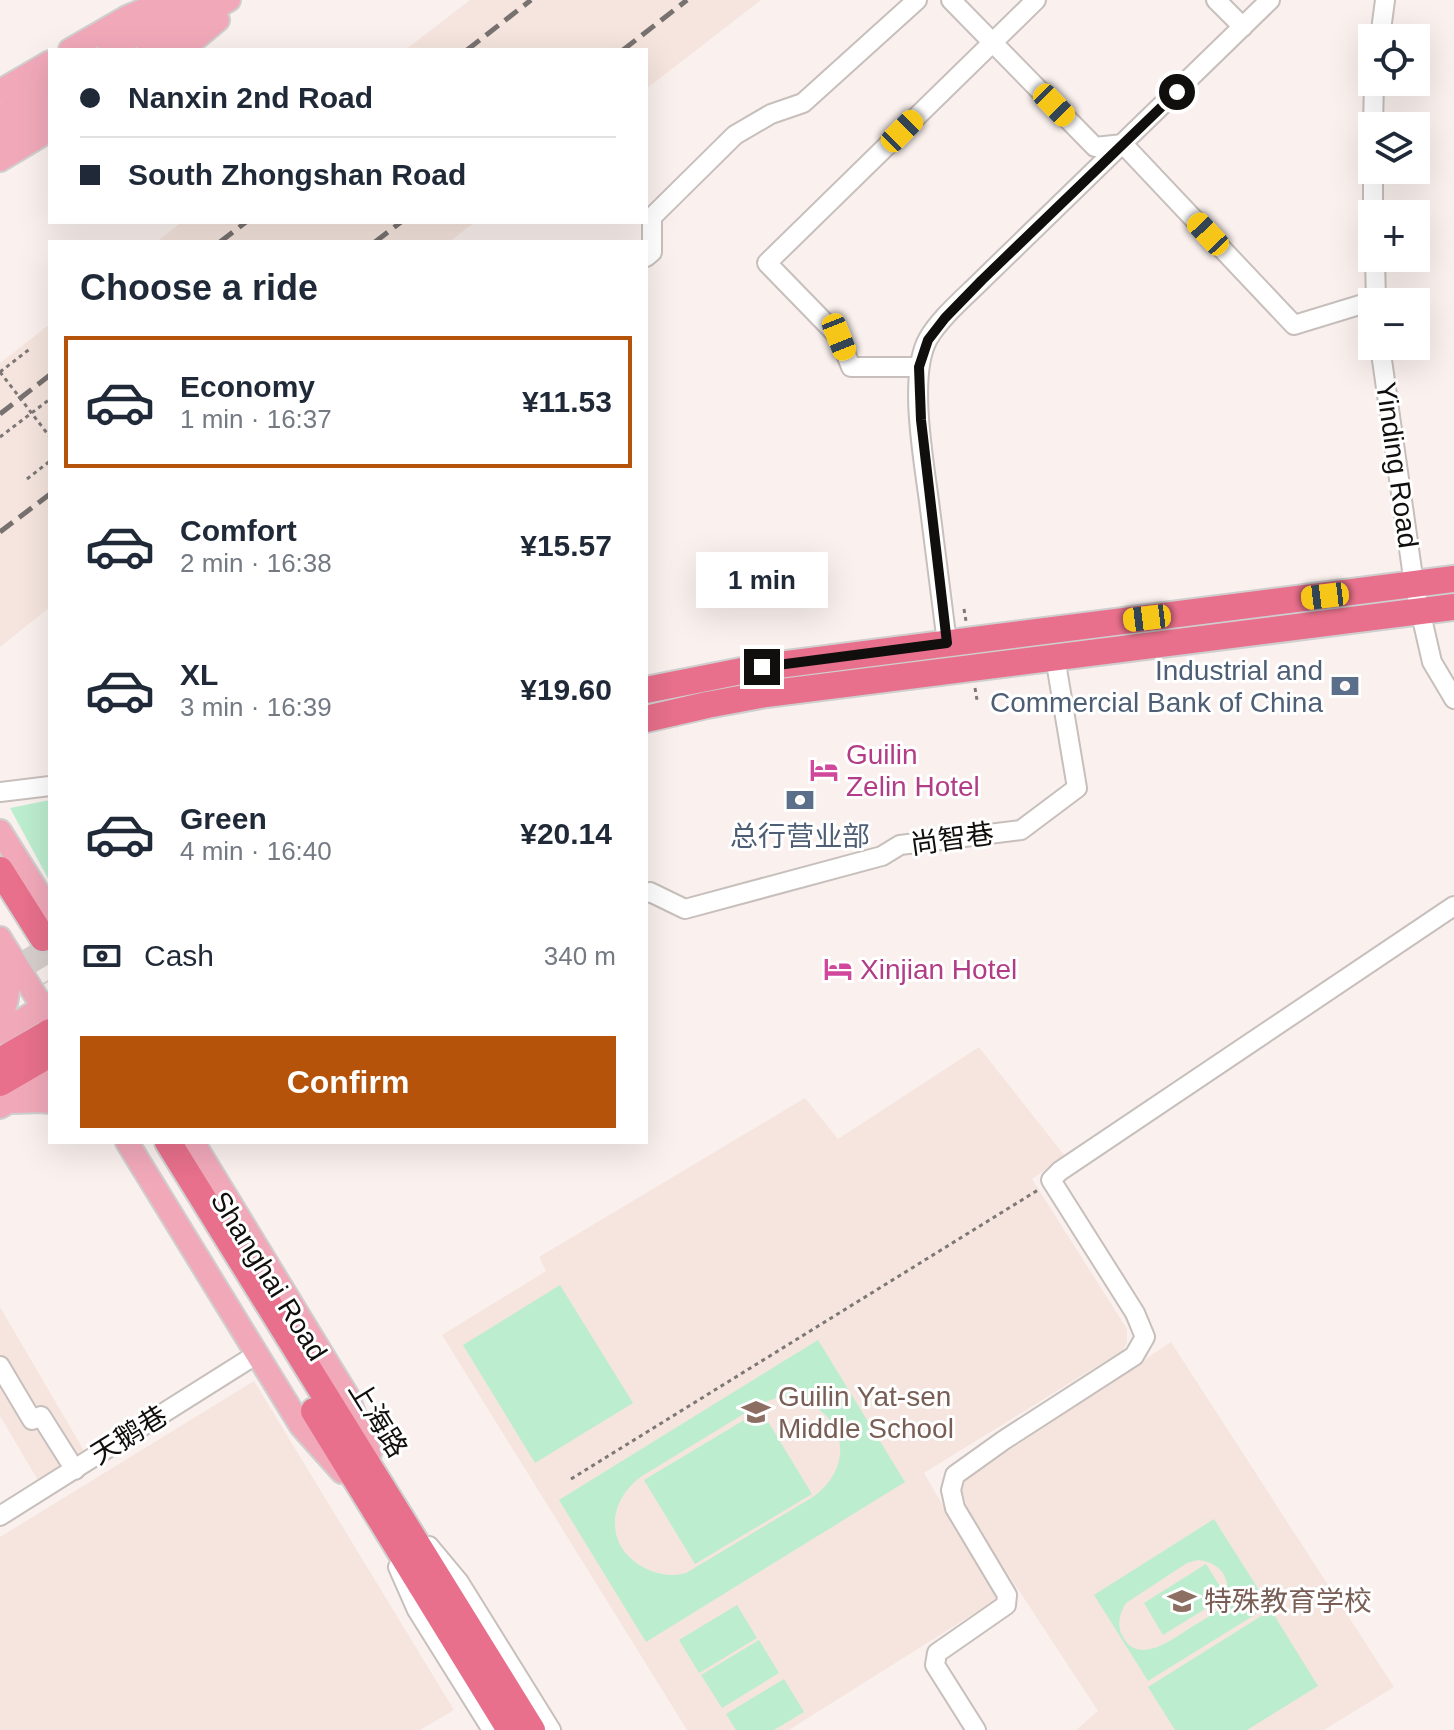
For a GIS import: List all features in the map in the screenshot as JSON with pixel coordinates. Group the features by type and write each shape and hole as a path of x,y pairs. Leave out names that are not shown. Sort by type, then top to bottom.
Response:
{"highway":[{"path":"648,690 762,667 1454,579"},
{"path":"648,719 766,694 1454,607"},
{"path":"0,870 36,942 0,900"},
{"path":"0,1061 48,1015"},
{"path":"3,1097 48,1056"},
{"name":"Shanghai Road","path":"149,1144 379,1500 510,1730"},
{"name":"上海路","path":"169,1144 379,1500 532,1730"}],"main road":[{"path":"73,48 127,17 167,0"},
{"path":"184,48 241,0"},
{"path":"113,48 213,3"},
{"path":"151,48 213,3"},
{"path":"0,91 48,63"},
{"path":"0,116 48,86"},
{"path":"0,140 48,111"},
{"path":"0,160 48,131"},
{"path":"0,831 48,907"},
{"path":"0,1033 48,1015 1,940"},
{"path":"0,1018 4,1011 8,970 1,940"},
{"path":"3,1097 48,1080"},
{"path":"3,1097 48,1102"},
{"path":"128,1144 301,1426 379,1500"},
{"path":"194,1144 347,1395 379,1500"}],"street":[{"path":"648,255 652,252 652,217 735,135 771,114 803,103 917,0"},
{"path":"951,0 1095,147 1123,144"},
{"path":"919,367 851,367 839,337 767,263 1036,0"},
{"path":"1216,0 1243,27"},
{"path":"947,643 922,440 919,367 928,340 982,280 1270,0"},
{"path":"1382,24 1385,0"},
{"path":"1123,144 1294,325 1358,306"},
{"name":"Yinding Road","path":"1382,360 1414,584 1432,662 1454,699"},
{"name":"尚智巷","path":"648,892 685,909 882,856 900,845 1021,830 1077,788 1055,657"},
{"path":"0,792 48,786"},
{"path":"976,1730 935,1665 937,1653 1006,1605 1007,1595 955,1508 951,1490 955,1475 1134,1356 1145,1337 1135,1313 1051,1180 1454,906"},
{"name":"天鹅巷","path":"0,1516 257,1354"},
{"path":"0,1366 32,1420 41,1416 75,1470"},
{"path":"379,1500 417,1610 492,1730"},
{"path":"379,1500 459,1582 551,1730"}],"path":[{"path":"31,348 0,372 48,434"},
{"path":"0,437 48,401"},
{"path":"27,479 48,463"},
{"path":"571,1479 1051,1180"}],"shaded area":[{"path":"470,0 761,0 648,87 648,48 408,48"},
{"path":"179,224 472,224 452,240 159,240"},
{"path":"48,326 48,609 0,647 0,363"},
{"name":"Guilin Yat-sen Middle School","path":"979,1047 1065,1156 1032,1179 1127,1329 1127,1343 1123,1350 924,1473 997,1599 789,1730 687,1730 442,1335 546,1271 539,1257 805,1098 838,1139"},
{"path":"0,1307 86,1454 39,1482 0,1416"},
{"name":"特殊教育学校","path":"1171,1342 1394,1687 1324,1730 1076,1730 1098,1711 970,1516 962,1492 965,1480"},
{"path":"254,1381 454,1710 420,1730 0,1730 0,1537"}],"green space":[{"path":"48,800 48,878 10,808"},
{"path":"560,1285 633,1403 535,1463 463,1345"},
{"path":"818,1340 905,1482 646,1642 559,1500","holes":["784,1397 804,1401 820,1410 831,1422 838,1436 840,1452 837,1468 828,1483 813,1497 686,1573 662,1574 629,1557 616,1536 615,1523 623,1496 637,1480 760,1404"]},
{"path":"761,1410 812,1494 695,1564 644,1480"},
{"path":"1214,1519 1269,1606 1148,1681 1094,1595","holes":["1198,1560 1215,1565 1225,1576 1227,1591 1222,1607 1154,1648 1135,1649 1127,1643 1119,1625 1126,1603 1187,1563"]},
{"path":"1206,1564 1226,1596 1163,1635 1144,1603"},
{"path":"737,1605 757,1638 699,1673 679,1640"},
{"path":"1271,1610 1318,1686 1247,1730 1175,1730 1148,1687"},
{"path":"759,1640 779,1673 722,1708 701,1675"},
{"path":"784,1679 804,1712 774,1730 736,1730 726,1714"}],"tunnel":[{"path":"29,946 48,978"}],"railway":[{"path":"470,48 531,0"},
{"path":"626,48 687,0"},
{"path":"223,240 243,224"},
{"path":"378,240 398,224"},
{"path":"0,414 48,377"},
{"path":"0,532 48,496"}],"place":[{"name":"Industrial and Commercial Bank of China","path":"1345,686"},
{"name":"Guilin Zelin Hotel","path":"824,770"},
{"name":"总行营业部","path":"800,800"},
{"name":"Xinjian Hotel","path":"838,969"},
{"name":"Guilin Yat-sen Middle School","path":"756,1412"},
{"name":"特殊教育学校","path":"1182,1601"}],"route":[{"path":"762,667 947,643 919,400 919,367 928,340 982,280 1177,92"}]}
